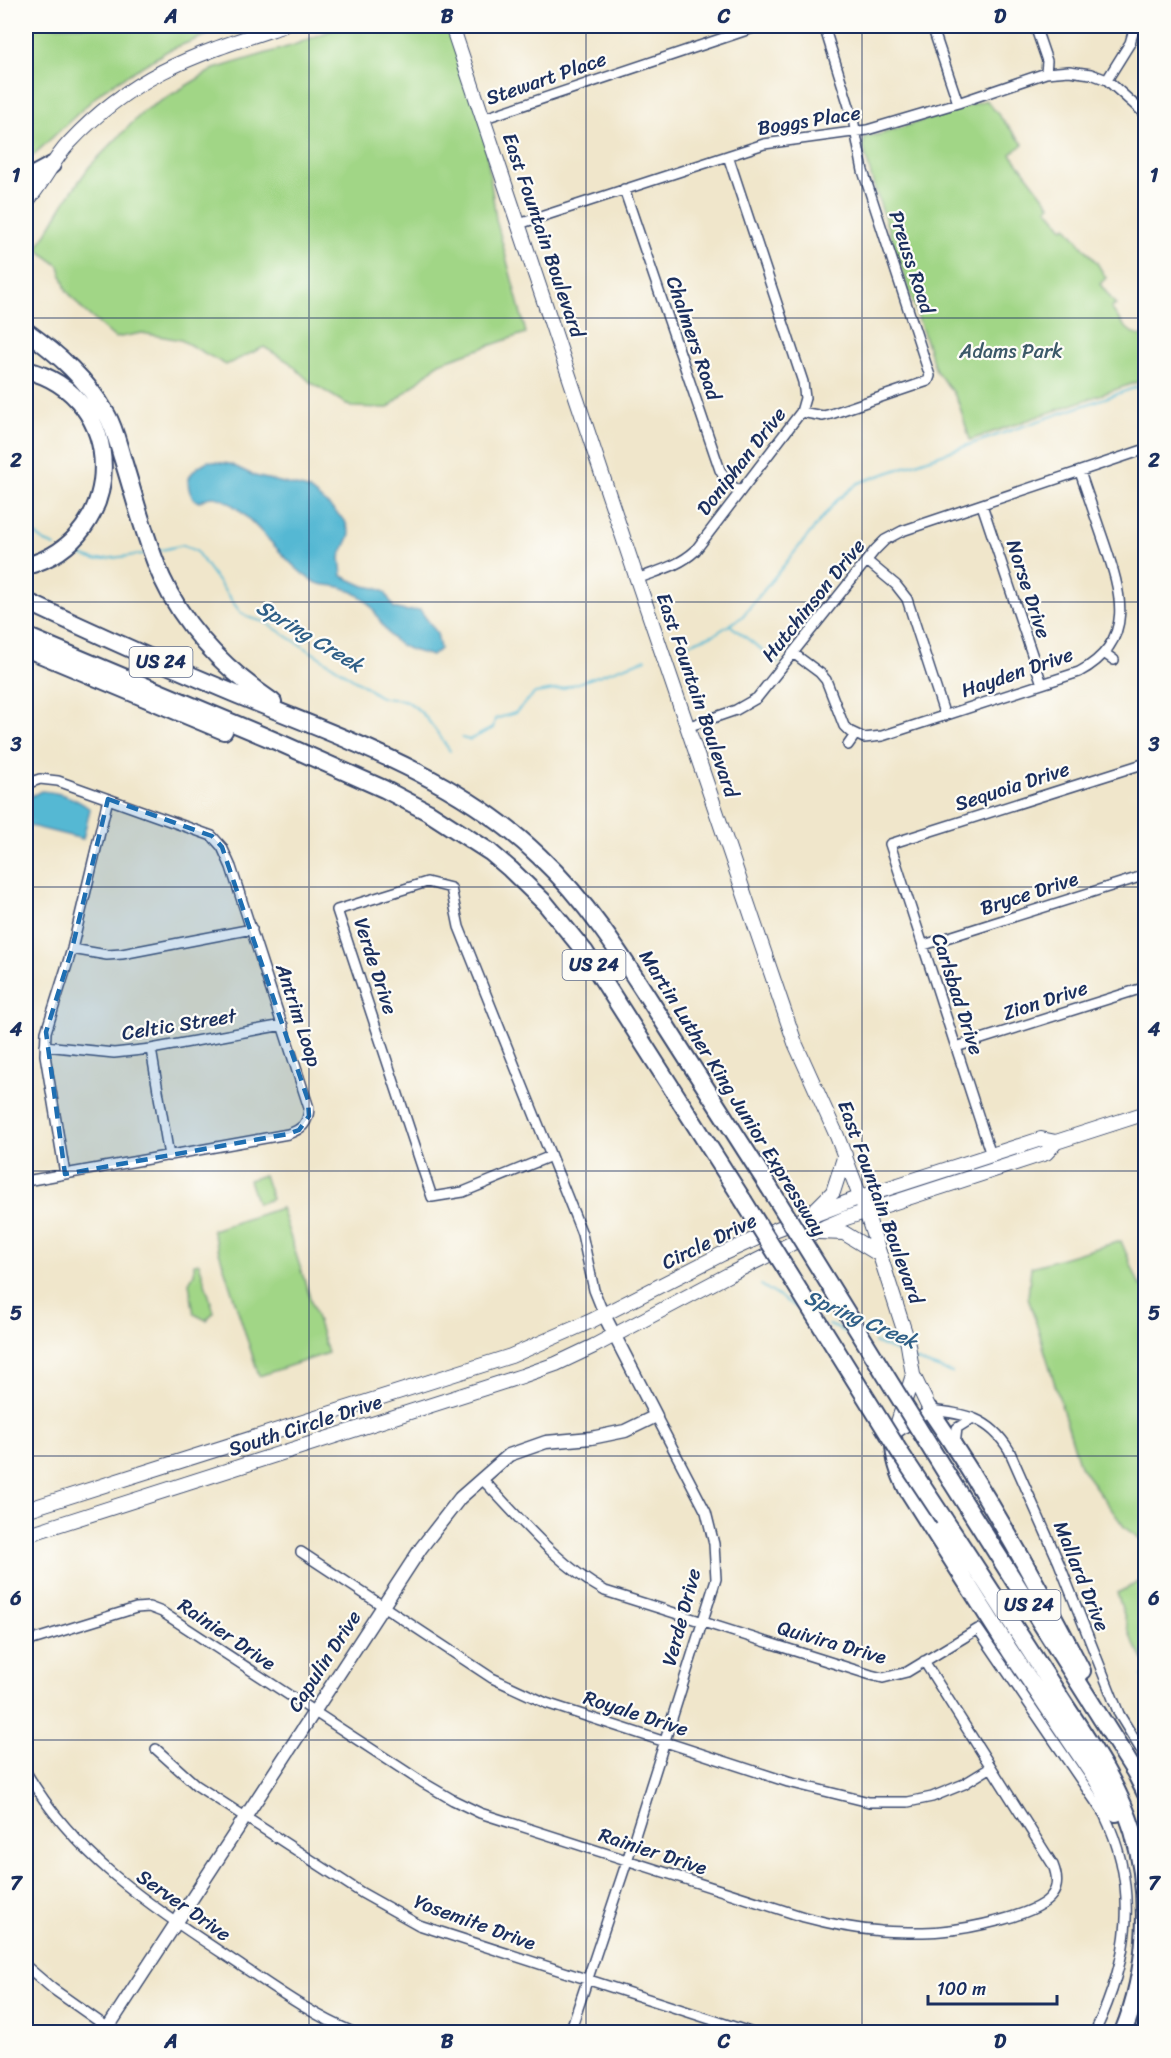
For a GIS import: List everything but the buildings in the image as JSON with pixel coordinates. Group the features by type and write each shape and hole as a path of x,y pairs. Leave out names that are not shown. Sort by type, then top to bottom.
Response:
{"highway":[{"path":"26,179 52,165"},
{"path":"26,331 66,362 90,388 108,416 154,559 178,607 215,655 250,686 298,720"},
{"path":"26,370 55,382 77,400 87,413 102,450 103,480 90,519 84,528 50,557 26,566"},
{"name":"Martin Luther King Junior Expressway","path":"26,601 126,647 432,779 497,821 544,861 586,907 615,946 769,1187 1108,1729"},
{"name":"US 24","path":"26,636 278,742 384,789 429,812 490,852 526,884 564,925 604,980 893,1441 1103,1767 1127,1814 1139,1860 1143,1899 1142,1949 1134,1998 1123,2032"},
{"path":"26,648 138,697 329,773 384,789"},
{"path":"924,1414 955,1447 1033,1575 1083,1673 1108,1729"},
{"path":"894,1435 898,1471 907,1489 1010,1651 1097,1780 1139,1860"},
{"name":"US 24","path":"1108,1729 1146,1794"},
{"path":"1143,2032 1146,2024"}],"main road":[{"path":"26,220 26,202 67,144 117,98 148,78 205,51 282,26"},
{"name":"East Fountain Boulevard","path":"452,26 795,1043 845,1155 861,1197 908,1339 911,1380 924,1414"},
{"path":"861,1197 1041,1139 1056,1142 1146,1113"},
{"path":"866,1212 1046,1153 1056,1142"},
{"path":"807,1217 833,1192 845,1155"},
{"name":"Circle Drive","path":"578,1327 722,1254 807,1217 861,1197"},
{"name":"Circle Drive","path":"594,1346 814,1232 866,1212"},
{"path":"814,1232 844,1233 880,1255"},
{"name":"South Circle Drive","path":"26,1510 511,1356 578,1327"},
{"name":"South Circle Drive","path":"26,1536 522,1376 556,1364 594,1346"},
{"name":"East Fountain Boulevard","path":"894,1435 911,1380"}],"street":[{"name":"Stewart Place","path":"482,119 759,26"},
{"name":"Preuss Road","path":"801,412 822,416 831,414 928,381 930,376 863,171 844,87 824,26"},
{"path":"932,26 958,103"},
{"path":"1035,26 1047,61 1046,73"},
{"path":"1135,26 1130,43 1107,80 1146,115"},
{"name":"Boggs Place","path":"519,224 764,144 855,132 958,103 1046,73 1070,71 1091,74 1107,80"},
{"name":"Doniphan Drive","path":"637,579 686,559 801,412 805,398 803,382 728,156"},
{"name":"Chalmers Road","path":"624,189 720,470 726,481 740,492"},
{"name":"Hutchinson Drive","path":"687,727 736,710 757,698 885,540 895,534 1146,449"},
{"name":"Hayden Drive","path":"855,735 864,738 882,736 1079,672 1104,653 1112,640 1119,620 1119,592 1080,472"},
{"name":"Norse Drive","path":"982,505 1042,684"},
{"path":"867,561 896,585 907,599 945,716"},
{"path":"794,653 826,680 840,719 855,735 848,745"},
{"path":"1104,653 1114,660"},
{"name":"Sequoia Drive","path":"890,844 1146,763"},
{"name":"Antrim Loop","path":"26,784 40,779 58,781 212,836 217,840 231,867 252,929 308,1100 309,1116 306,1124 299,1130 288,1134 26,1181"},
{"path":"65,1174 45,1046 47,1023 72,950 108,798"},
{"name":"Carlsbad Drive","path":"890,844 991,1155"},
{"name":"Bryce Drive","path":"924,945 1146,875"},
{"name":"Verde Drive","path":"551,1156 463,1192 432,1197 337,910 427,882 451,888 459,927 551,1156 582,1234 594,1290 604,1315 706,1512 714,1544 716,1579 704,1622 570,2032"},
{"path":"72,950 107,955 122,954 252,929"},
{"name":"Zion Drive","path":"956,1047 1146,987"},
{"name":"Celtic Street","path":"45,1046 114,1053 283,1025"},
{"path":"151,1048 169,1155"},
{"name":"Mallard Drive","path":"924,1414 956,1413 973,1418 998,1433 1009,1450 1059,1563 1119,1714 1146,1758"},
{"path":"894,1435 924,1414"},
{"name":"Capulin Drive","path":"109,2031 383,1606 434,1530 460,1498 509,1455 546,1442 591,1438 625,1431 656,1416"},
{"path":"955,1447 957,1428 973,1418"},
{"name":"Quivira Drive","path":"481,1478 556,1556 587,1581 605,1591 883,1678 907,1672 978,1629 1098,1805 1112,1830 1125,1888 1127,1912 1125,1940 1112,1992 1095,2032"},
{"name":"Royale Drive","path":"301,1552 508,1687 546,1703 788,1782 869,1802 908,1802 932,1797 964,1784 990,1768"},
{"name":"Rainier Drive","path":"26,1642 136,1608 149,1607 162,1612 453,1800 480,1813 768,1907 858,1929 902,1932 943,1931 994,1921 1035,1909 1053,1895 1057,1886 1057,1876 1053,1865 924,1661"},
{"name":"Yosemite Drive","path":"156,1749 196,1785 362,1893 419,1925 750,2032"},
{"name":"Server Drive","path":"26,1772 62,1822 101,1866 177,1923 308,2010 353,2032"},
{"path":"26,1966 109,2031"}],"highlighted area":[{"path":"108,799 212,836 222,847 308,1100 309,1116 299,1130 288,1134 65,1174 46,1032 72,949"}],"green space":[{"path":"26,26 230,26 169,50 103,90 26,162"},
{"path":"342,26 452,26 482,119 496,219 526,333 439,363 388,408 351,407 310,382 289,362 264,347 226,365 181,340 142,333 115,338 82,309 66,290 59,266 37,249 89,167 144,111 214,69 294,45"},
{"name":"Adams Park","path":"986,100 1023,144 1011,154 1050,205 1047,208 1063,228 1066,226 1097,263 1106,278 1100,284 1116,305 1111,308 1130,331 1139,336 1145,336 1146,379 970,440 959,404 953,392 936,371 873,183 863,145 865,137 881,134"},
{"path":"264,1175 272,1199 257,1204 249,1180"},
{"path":"281,1208 328,1353 259,1376 212,1230"},
{"path":"1121,1241 1140,1286 1145,1283 1145,1542 1125,1528 1080,1466 1028,1297 1031,1267"},
{"path":"199,1263 214,1312 206,1320 194,1314 189,1283 194,1274 194,1264"},
{"path":"1145,1579 1145,1661 1133,1643 1117,1593"}],"water":[{"path":"208,461 230,464 255,476 308,489 328,505 345,521 350,535 340,557 342,576 385,592 394,608 405,611 420,610 437,633 440,649 432,656 403,646 389,635 366,601 348,590 320,584 305,576 237,508 224,500 212,497 199,502 196,500 189,489 190,477 197,467"},
{"path":"41,791 67,796 90,809 83,839 26,825 26,799"}],"waterway":[{"path":"683,646 715,634 742,617 836,501 858,483 1146,384"},
{"name":"Spring Creek","path":"26,527 45,542 55,546"},
{"name":"Spring Creek","path":"157,551 183,545 196,551 240,612 250,618 265,622 379,696 403,700 413,705 431,723 450,751"},
{"name":"Spring Creek","path":"69,551 95,560 145,554"},
{"path":"731,626 779,663"},
{"path":"462,738 469,740 493,728 495,719 515,713 535,693 561,689 646,659"},
{"name":"Spring Creek","path":"761,1285 805,1313"},
{"name":"Spring Creek","path":"829,1325 852,1334"},
{"name":"Spring Creek","path":"874,1342 905,1355"},
{"name":"Spring Creek","path":"915,1360 952,1373"},
{"name":"Spring Creek","path":"1142,1676 1146,1678"}]}
